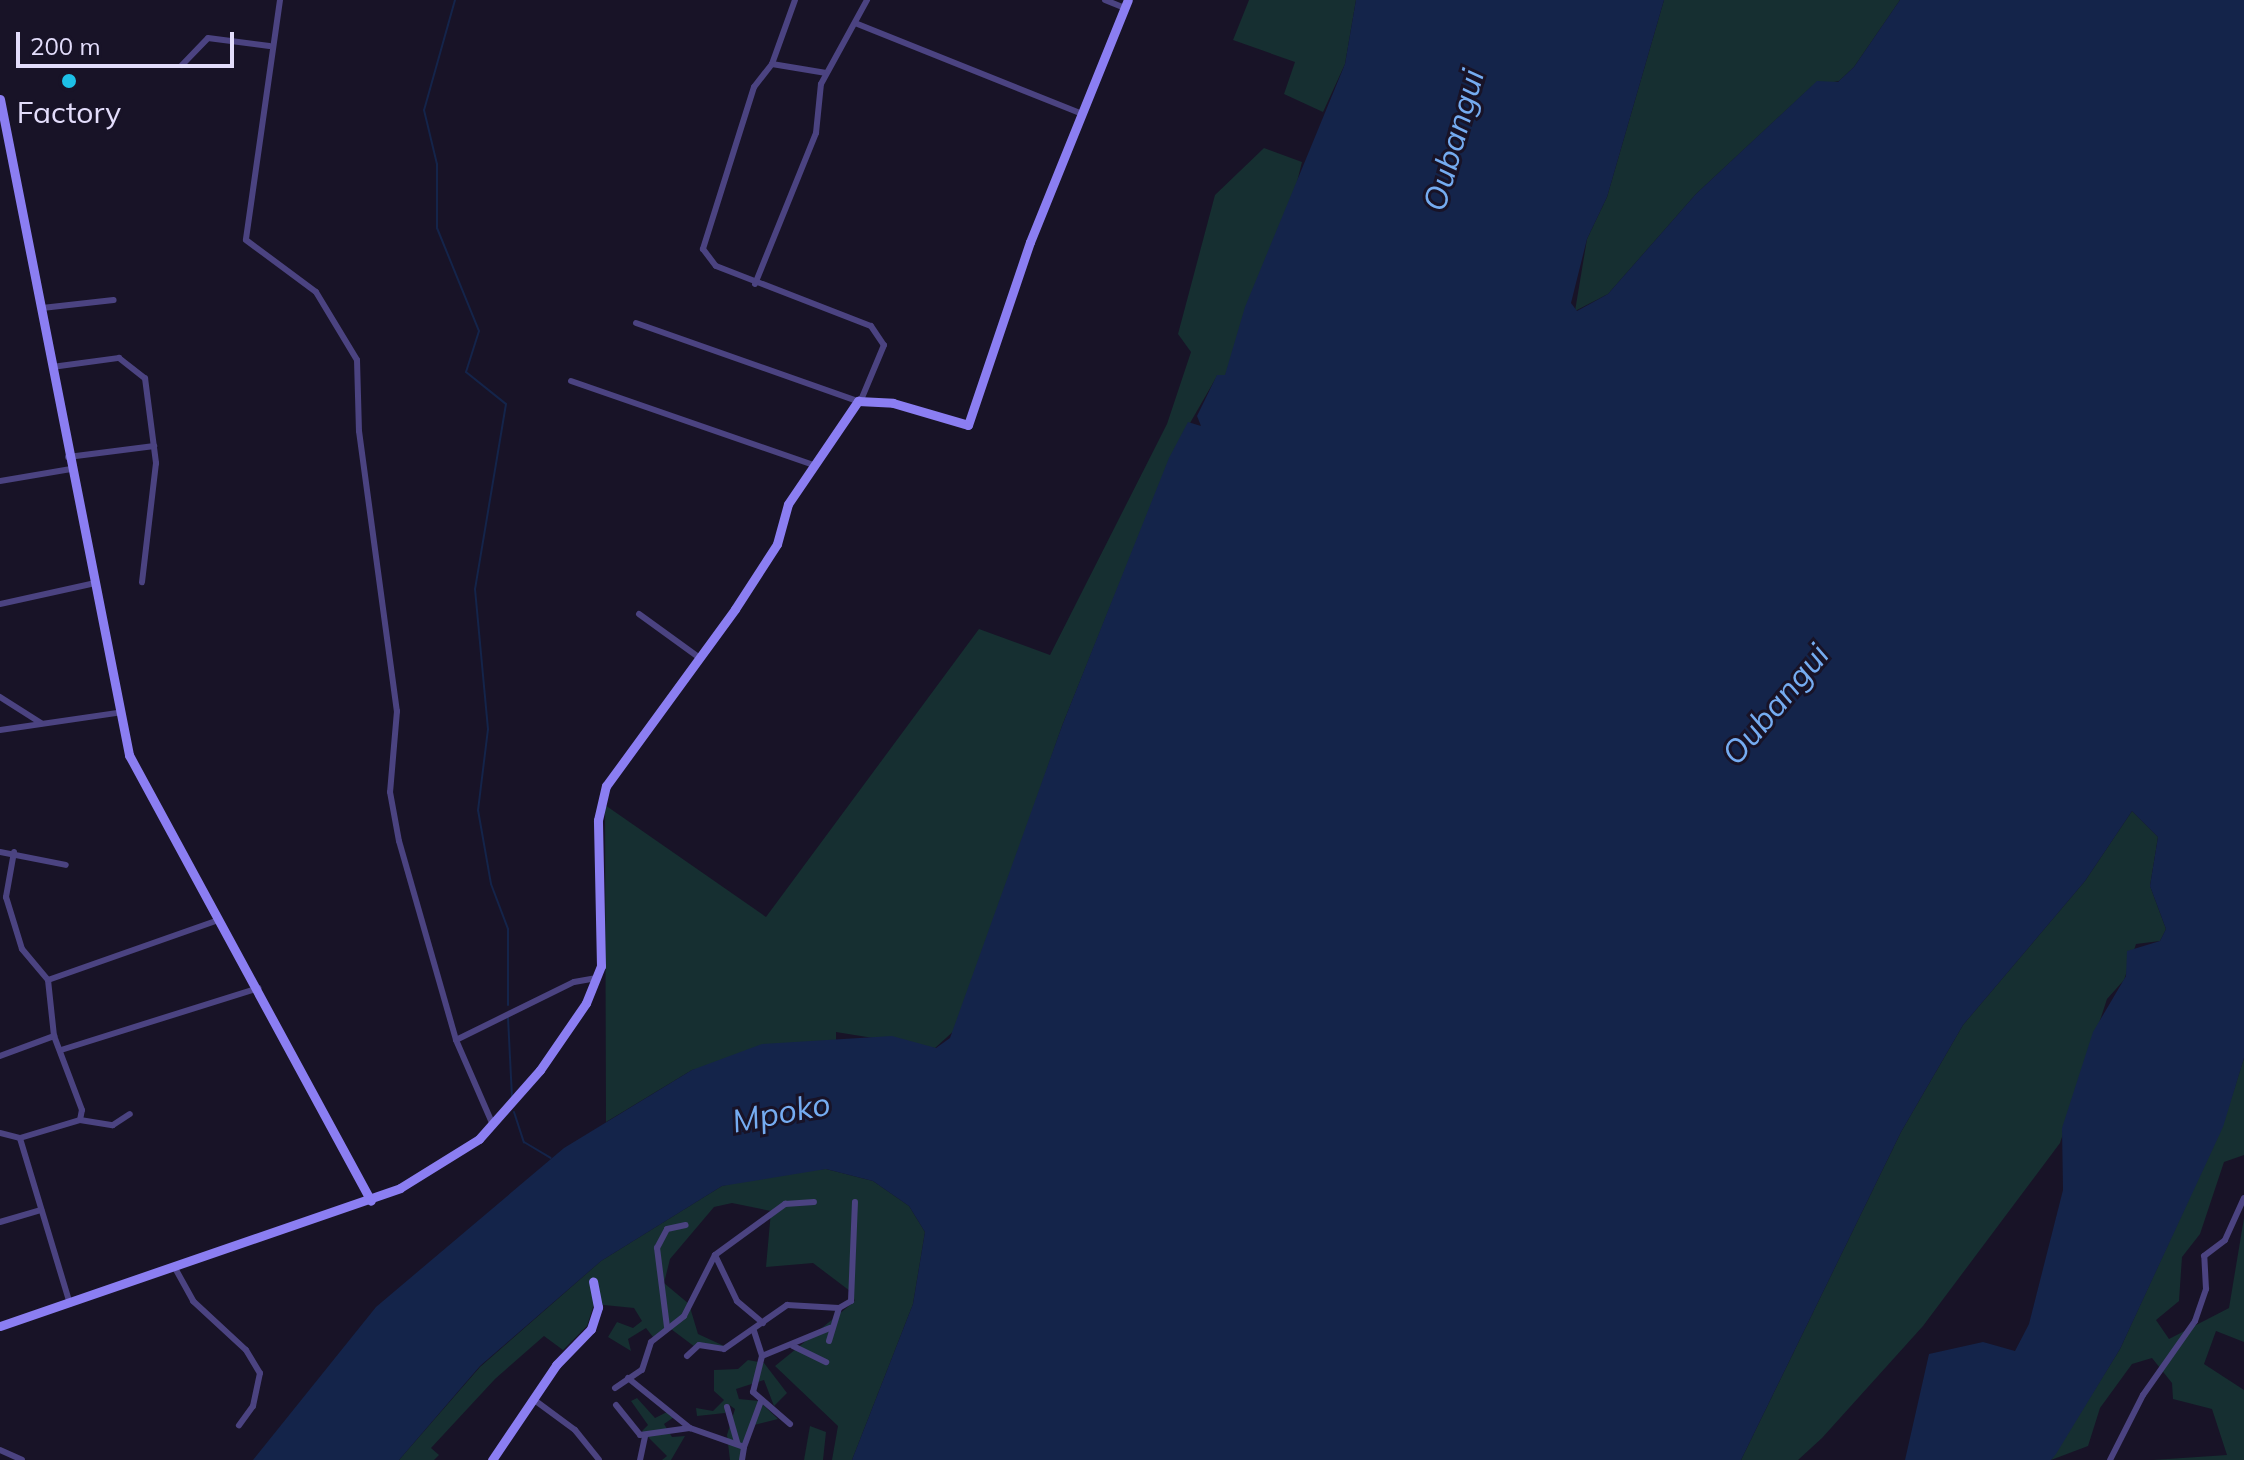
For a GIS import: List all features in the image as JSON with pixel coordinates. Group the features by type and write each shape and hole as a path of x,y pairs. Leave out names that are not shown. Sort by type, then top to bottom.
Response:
{"street":[{"path":"280,0 269,46 246,240 316,292 357,360 359,431 397,711 390,792 456,1040 493,1125"},
{"path":"0,1326 371,1201 440,1166 493,1125 540,1070 597,978 602,798 777,544 788,504 859,401 881,336 871,326 755,284 706,260 703,249 754,87 772,64 795,0"},
{"path":"755,284 816,133 814,107 826,73 867,0"},
{"path":"636,323 859,401 968,425 1126,4 1105,0"},
{"path":"855,23 1083,115"},
{"path":"182,65 208,38 269,46"},
{"path":"772,64 826,73"},
{"path":"0,99 42,308 116,713 129,755 218,920 259,988 371,1201"},
{"path":"42,308 114,300"},
{"path":"52,367 119,358 140,368 154,446 142,582"},
{"path":"571,381 816,466"},
{"path":"68,457 154,446"},
{"path":"0,481 71,469"},
{"path":"0,604 91,584"},
{"path":"639,614 697,656"},
{"path":"0,697 41,723"},
{"path":"0,730 116,713"},
{"path":"0,852 14,852 66,865"},
{"path":"14,852 6,897 22,949 48,980 54,1036 61,1050 80,1120"},
{"path":"48,980 218,920"},
{"path":"456,1040 574,982 597,978"},
{"path":"61,1050 259,988"},
{"path":"0,1056 54,1036"},
{"path":"0,1133 20,1138 80,1120 113,1125 130,1114"},
{"path":"20,1138 70,1304"},
{"path":"2110,1460 2143,1395 2195,1321 2206,1289 2204,1256 2225,1240 2244,1198"},
{"path":"615,1388 647,1363 651,1342 684,1316 715,1255 785,1204 814,1202"},
{"path":"687,1356 699,1345 724,1349 754,1331 787,1305 839,1308 851,1301 855,1202"},
{"path":"0,1222 41,1210"},
{"path":"667,1327 657,1248 667,1229 686,1225"},
{"path":"715,1255 737,1301 763,1323"},
{"path":"175,1268 193,1301 246,1350 260,1373 253,1406 239,1425"},
{"path":"492,1460 533,1399 597,1319 593,1281"},
{"path":"829,1341 830,1328 839,1308"},
{"path":"762,1356 793,1346 830,1328"},
{"path":"754,1331 762,1356 753,1392 790,1424"},
{"path":"793,1346 826,1362"},
{"path":"628,1378 690,1428 741,1445"},
{"path":"533,1399 575,1430 599,1460"},
{"path":"741,1445 761,1401"},
{"path":"616,1405 645,1436"},
{"path":"727,1407 744,1459"},
{"path":"645,1436 690,1428"},
{"path":"640,1460 645,1436"},
{"path":"0,1450 22,1460"}],"green space":[{"path":"1249,0 1356,0 1345,64 1323,112 1284,94 1295,62 1233,40"},
{"path":"1664,0 1900,0 1854,67 1839,81 1811,87 1696,194 1608,294 1575,311 1587,239 1607,197"},
{"path":"1264,148 1302,162 1297,182 1225,376 1217,376 1170,458 1062,726 957,1028 935,1048 836,1032 836,1040 692,1070 606,1122 605,805 766,917 979,629 1050,655 1167,424 1191,352 1178,334 1215,195"},
{"path":"2132,811 2158,837 2150,886 2166,929 2160,941 2136,944 2124,980 2107,999 2060,1143 1923,1326 1822,1438 1798,1460 1741,1460 1901,1132 1963,1025 2085,881"},
{"path":"2244,1058 2244,1155 2224,1162 2200,1234 2182,1257 2179,1301 2156,1320 2169,1339 2229,1308 2244,1218 2244,1342 2216,1331 2204,1364 2244,1390 2244,1460 2153,1460 2227,1455 2212,1409 2173,1399 2172,1383 2152,1358 2132,1364 2100,1408 2088,1446 2051,1460 2120,1349 2222,1127"},
{"path":"826,1169 873,1181 909,1206 925,1232 913,1304 852,1460 832,1460 838,1426 775,1366 855,1301 850,1291 813,1263 766,1267 771,1211 732,1203 714,1207 670,1259 664,1283 689,1304 698,1334 724,1346 695,1347 671,1329 653,1337 646,1328 628,1339 631,1351 608,1337 617,1322 633,1328 642,1321 634,1308 594,1304 587,1326 563,1350 544,1336 495,1379 431,1448 439,1455 434,1460 399,1460 480,1367 601,1261 722,1186 782,1171"},
{"path":"748,1360 764,1363 787,1393 774,1406 764,1380 736,1389 739,1399 759,1401 778,1419 754,1425 740,1460 730,1460 727,1435 735,1409 728,1404 725,1413 697,1416 696,1408 713,1411 724,1400 714,1391 714,1370 738,1369"},
{"path":"637,1398 655,1418 669,1411 674,1417 664,1424 672,1437 685,1436 671,1460 662,1460 667,1456 642,1431 648,1425 631,1401"},
{"path":"810,1426 826,1432 823,1460 804,1460"}],"water":[{"path":"1356,0 1664,0 1607,197 1587,239 1571,303 1577,311 1608,294 1696,194 1817,81 1838,82 1854,67 1900,0 2244,0 2244,1058 2223,1127 2120,1349 2056,1454 2051,1460 1905,1460 1929,1354 1983,1342 2015,1351 2029,1324 2063,1190 2062,1128 2093,1032 2126,976 2127,951 2160,941 2166,929 2150,886 2158,837 2132,811 2085,881 1963,1025 1901,1132 1741,1460 852,1460 913,1304 925,1232 909,1206 873,1181 826,1169 722,1186 601,1261 480,1366 399,1460 253,1460 376,1307 564,1148 692,1070 762,1044 892,1036 936,1048 950,1038 1062,726 1169,458 1188,422 1201,426 1197,416 1217,375 1225,375 1245,307 1345,64"}],"waterway":[{"path":"455,0 424,110 437,164 437,228 479,331 466,372 506,404 475,589 488,729 478,810 491,884 508,929 508,1005"},
{"path":"508,1018 512,1096"},
{"path":"514,1112 524,1142 551,1158"}],"place":[{"name":"Factory","path":"69,81"}],"water label":[{"name":"Oubangui","path":"1453,140"},
{"name":"Oubangui","path":"1775,704"},
{"name":"Mpoko","path":"781,1112"}]}
